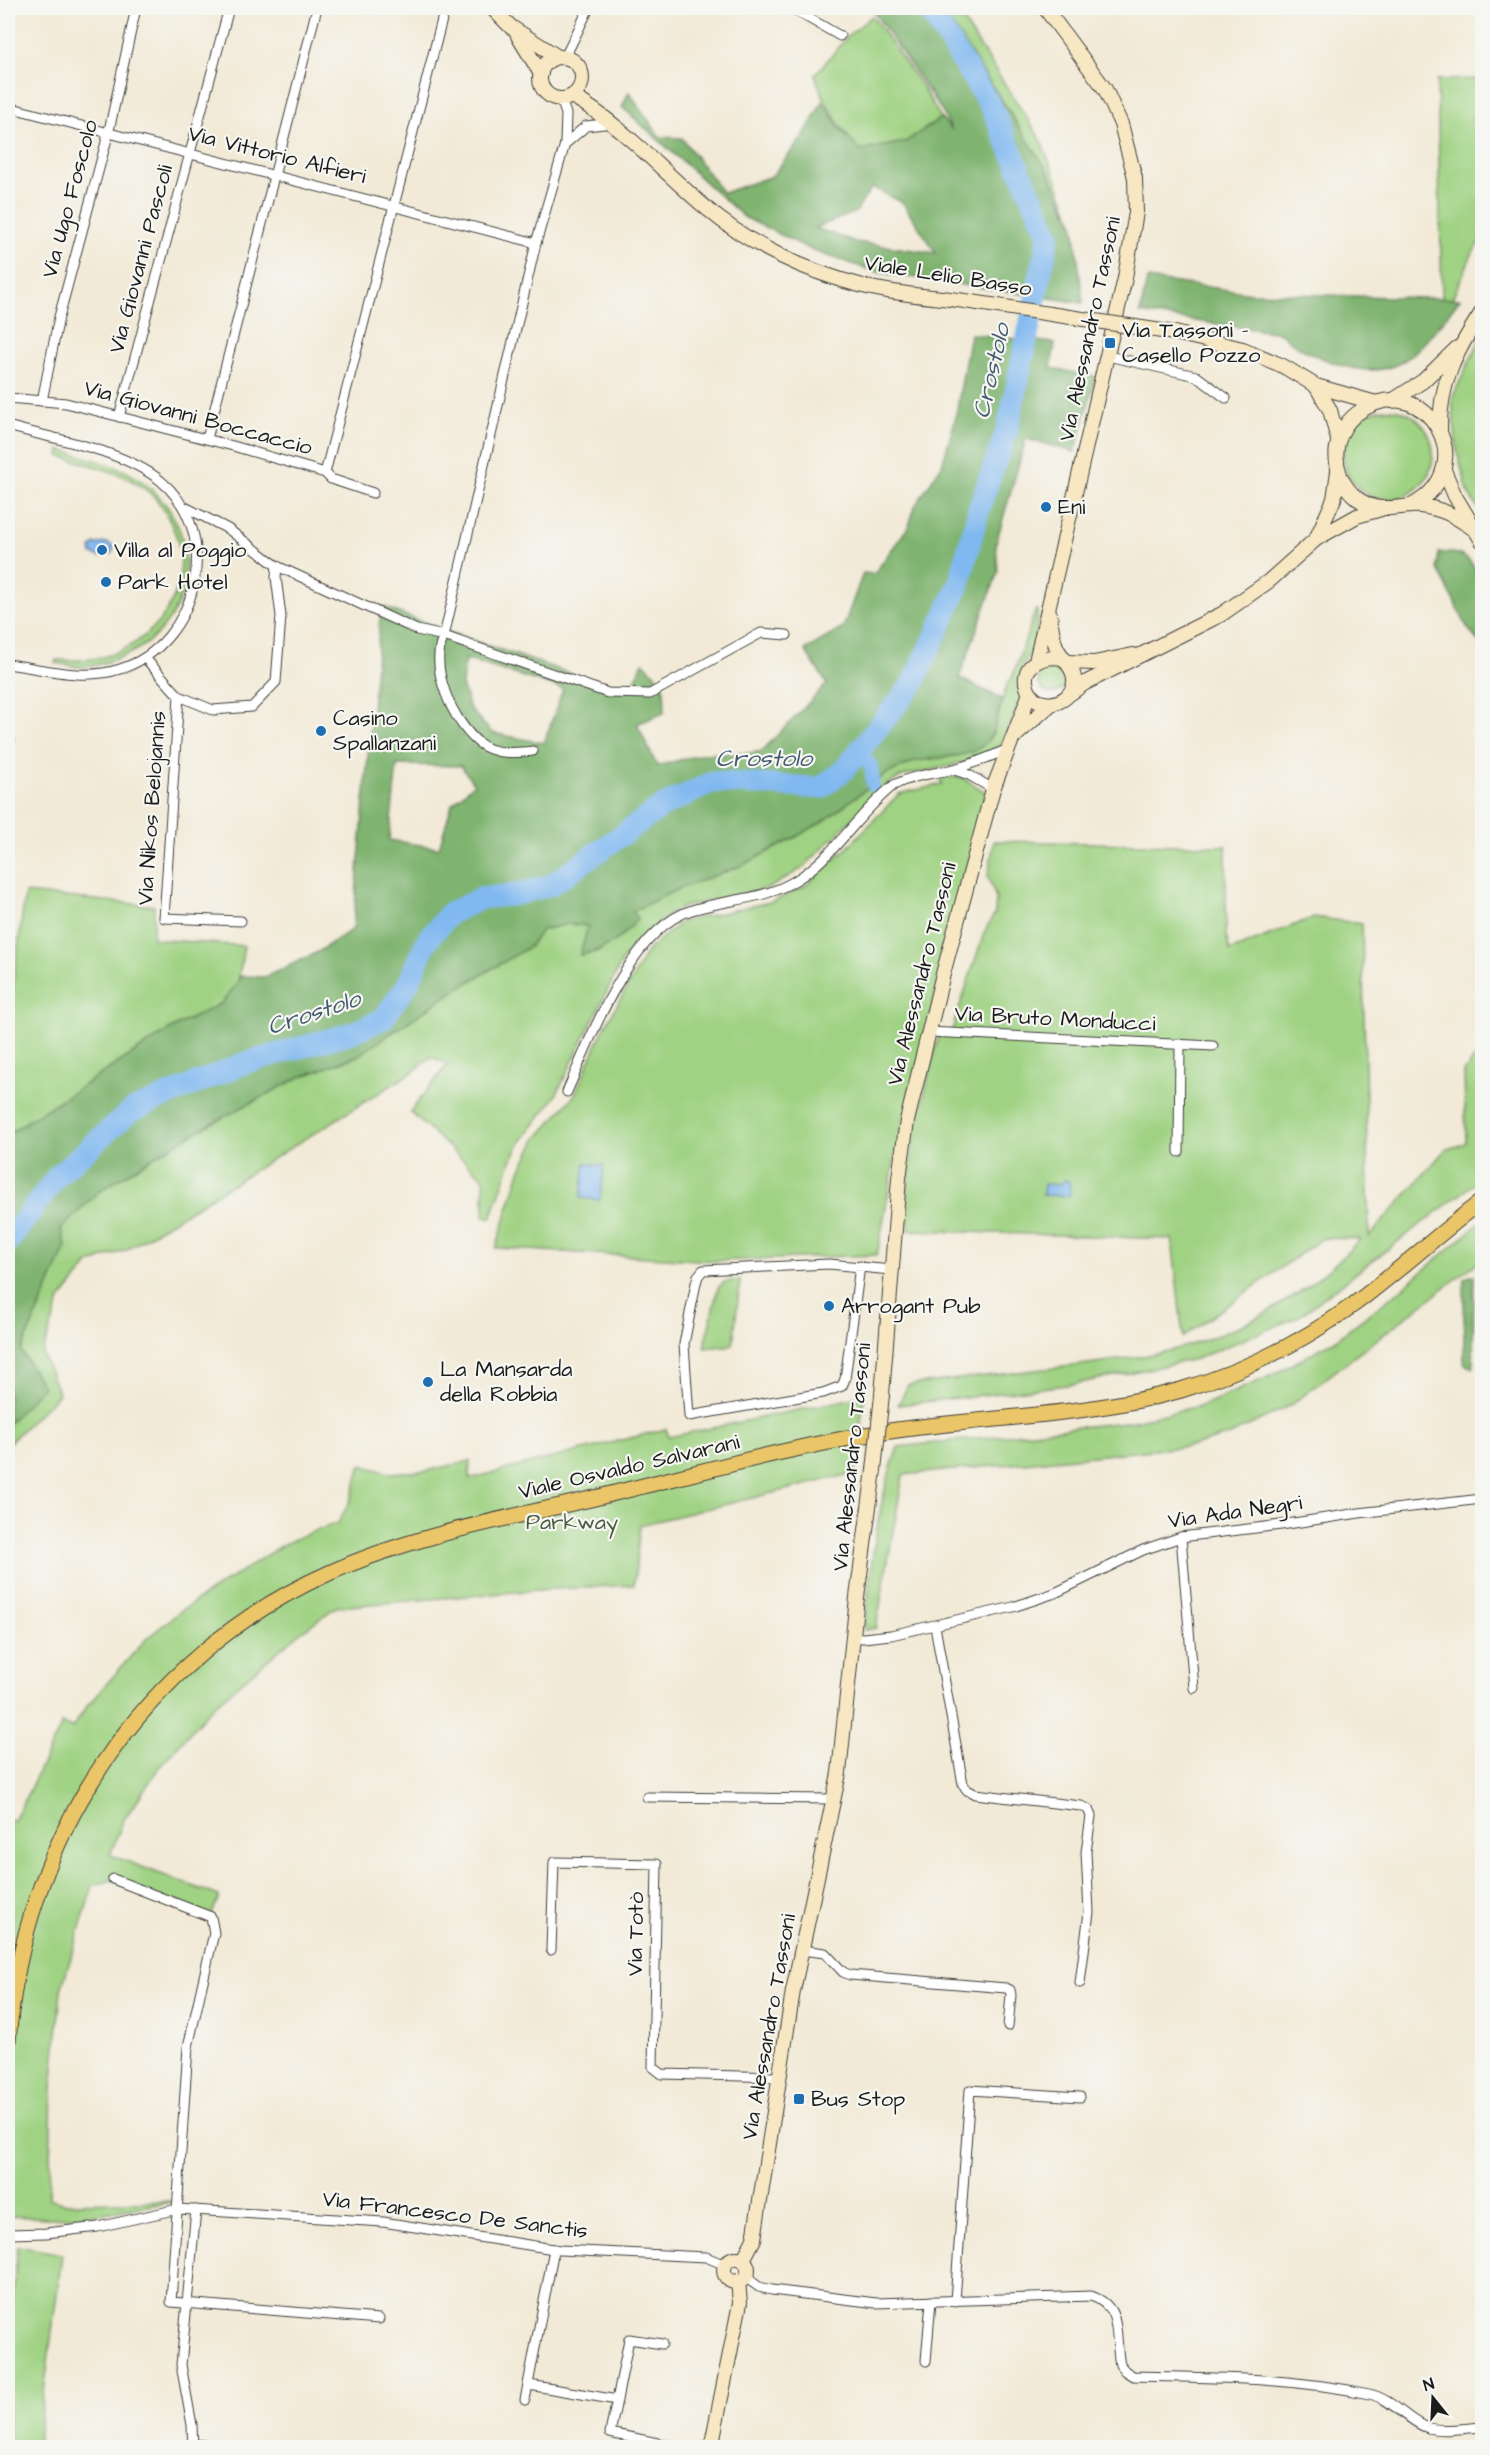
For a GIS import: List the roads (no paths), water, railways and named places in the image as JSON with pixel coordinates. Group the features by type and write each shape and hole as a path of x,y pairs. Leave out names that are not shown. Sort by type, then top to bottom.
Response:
{"main road":[{"name":"Viale Osvaldo Salvarani","path":"8,2043 19,1962 34,1904 61,1835 94,1776 134,1723 191,1661 282,1596 330,1572 409,1542 818,1445 939,1424 1111,1404 1147,1398 1189,1387 1258,1361 1315,1330 1354,1304 1482,1201"}],"street":[{"name":"Via Ugo Foscolo","path":"42,401 59,317 108,135 136,8"},
{"name":"Via Giovanni Pascoli","path":"118,417 229,8"},
{"path":"207,440 317,8"},
{"path":"325,473 445,8"},
{"path":"492,8 512,27 578,65 582,80 600,112"},
{"path":"541,74 547,63 561,57 589,8"},
{"path":"791,8 840,36"},
{"name":"Via Alessandro Tassoni","path":"743,2260 754,2239 779,2077 843,1744 853,1637 882,1395 891,1270 904,1141 929,1032 993,789 1030,693 1026,683 1027,675 1036,661 1049,609 1108,356 1134,229 1136,178 1125,134 1104,89 1045,8"},
{"path":"512,27 541,74 544,90 600,112 613,123"},
{"path":"568,141 563,105 565,97 581,86 582,80"},
{"path":"533,751 512,754 480,745 458,720 440,681 439,646 444,636 536,243 568,141 571,111 565,97"},
{"name":"Via Vittorio Alfieri","path":"8,107 108,135 276,174 536,243"},
{"path":"568,141 586,126 613,123"},
{"name":"Viale Lelio Basso","path":"613,123 707,210 766,248 820,273 863,286 1175,333 1229,344 1259,354 1316,386 1345,396 1376,402"},
{"path":"1482,312 1461,345 1441,395 1440,430 1445,446 1444,470 1482,541"},
{"path":"1392,400 1423,381 1461,345"},
{"path":"1108,356 1196,376 1226,398"},
{"path":"1316,386 1330,410 1338,440"},
{"name":"Via Giovanni Boccaccio","path":"8,398 66,403 325,473 331,479 373,493"},
{"path":"1316,539 1334,499 1338,470 1336,455 1338,440 1349,421 1357,413 1376,402 1402,401 1428,414 1440,430"},
{"path":"8,426 98,452 138,467 163,483 183,506 190,522 196,550 196,578 181,621 171,635 145,658 118,670 83,675 8,664"},
{"path":"1338,470 1351,492 1365,503 1381,509"},
{"path":"1071,693 1085,683 1116,669 1146,651 1203,625 1251,596 1316,539 1357,516 1381,509 1401,509 1411,506 1428,495 1444,470"},
{"path":"183,506 228,529 278,566 417,630 444,636 608,693 650,694 761,633 787,634"},
{"path":"1411,506 1443,511 1474,529"},
{"name":"Via Nikos Belojannis","path":"145,658 179,696 213,710 252,707 276,682 281,616 276,577 278,566"},
{"name":"Via Alessandro Tassoni","path":"1011,743 1051,704 1063,700 1071,693 1074,677 1053,636 1049,609"},
{"path":"1036,661 1046,657 1094,663 1146,651"},
{"path":"1030,693 1041,702 1051,704"},
{"name":"Via Nikos Belojannis","path":"179,696 165,918 241,921"},
{"path":"567,1092 602,1015 622,979 643,945 667,922 692,909 771,892 796,880 818,863 894,785 906,778 952,769 984,759 1011,743"},
{"path":"952,769 969,775 993,789"},
{"name":"Via Bruto Monducci","path":"929,1032 1213,1046"},
{"name":"Via Bruto Monducci","path":"1179,1152 1180,1045"},
{"path":"860,1266 845,1379 842,1386 829,1391 689,1416 684,1344 696,1283 698,1276 704,1270 829,1264 860,1266 891,1270"},
{"name":"Via Ada Negri","path":"853,1637 891,1635 1004,1610 1055,1593 1143,1550 1181,1537 1482,1499"},
{"path":"1181,1537 1194,1688"},
{"path":"935,1626 963,1784 967,1790 975,1794 1081,1806 1088,1809 1091,1815 1086,1852 1089,1912 1080,1983"},
{"path":"647,1797 834,1799"},
{"name":"Via Totò","path":"551,1950 554,1862 657,1864 653,2067 662,2074 779,2077"},
{"path":"113,1880 211,1917 214,1933 188,2047 171,2302 379,2319"},
{"path":"802,1950 825,1953 843,1972 850,1975 1006,1988 1010,1990 1011,1995 1008,2026"},
{"path":"955,2301 970,2090 1080,2097"},
{"name":"Via Francesco De Sanctis","path":"8,2234 46,2233 98,2227 178,2209 383,2222 554,2249 706,2257 725,2265"},
{"path":"196,2210 181,2365 194,2446 228,2448"},
{"path":"525,2400 554,2249"},
{"path":"711,2448 740,2303 742,2279 747,2266 743,2260 731,2259 725,2265 724,2271 727,2278 742,2279 759,2287 876,2303 1091,2296 1102,2300 1113,2310 1120,2365 1133,2376 1281,2380 1372,2394 1389,2402 1427,2428 1482,2427"},
{"path":"926,2361 931,2301"},
{"path":"662,2344 629,2339 610,2433 681,2448"},
{"path":"529,2385 617,2400"}],"water":[{"name":"Villa al Poggio","path":"108,543 114,547 112,553 100,557 92,554 91,549 95,544"},
{"path":"585,1163 604,1166 600,1200 581,1198"},
{"path":"1065,1180 1069,1181 1070,1196 1043,1195 1044,1184 1059,1185"}],"waterway":[{"name":"Crostolo","path":"8,1242 58,1175 131,1111 245,1063 351,1033 383,1019 409,982 426,942 450,913 482,898 514,895 551,885 663,806 713,782 821,788 844,770 913,684 959,585 979,508 1008,427 1049,235 992,108 928,8"},
{"path":"859,751 871,766 873,785"}],"place":[{"name":"Via Tassoni - Casello Pozzo","path":"1110,343"},
{"name":"Eni","path":"1046,507"},
{"name":"Villa al Poggio","path":"102,550"},
{"name":"Park Hotel","path":"106,582"},
{"name":"Casino Spallanzani","path":"321,731"},
{"name":"Arrogant Pub","path":"829,1306"},
{"name":"La Mansarda della Robbia","path":"428,1382"},
{"name":"Bus Stop","path":"799,2099"}],"park label":[{"name":"Parkway","path":"572,1522"}]}
